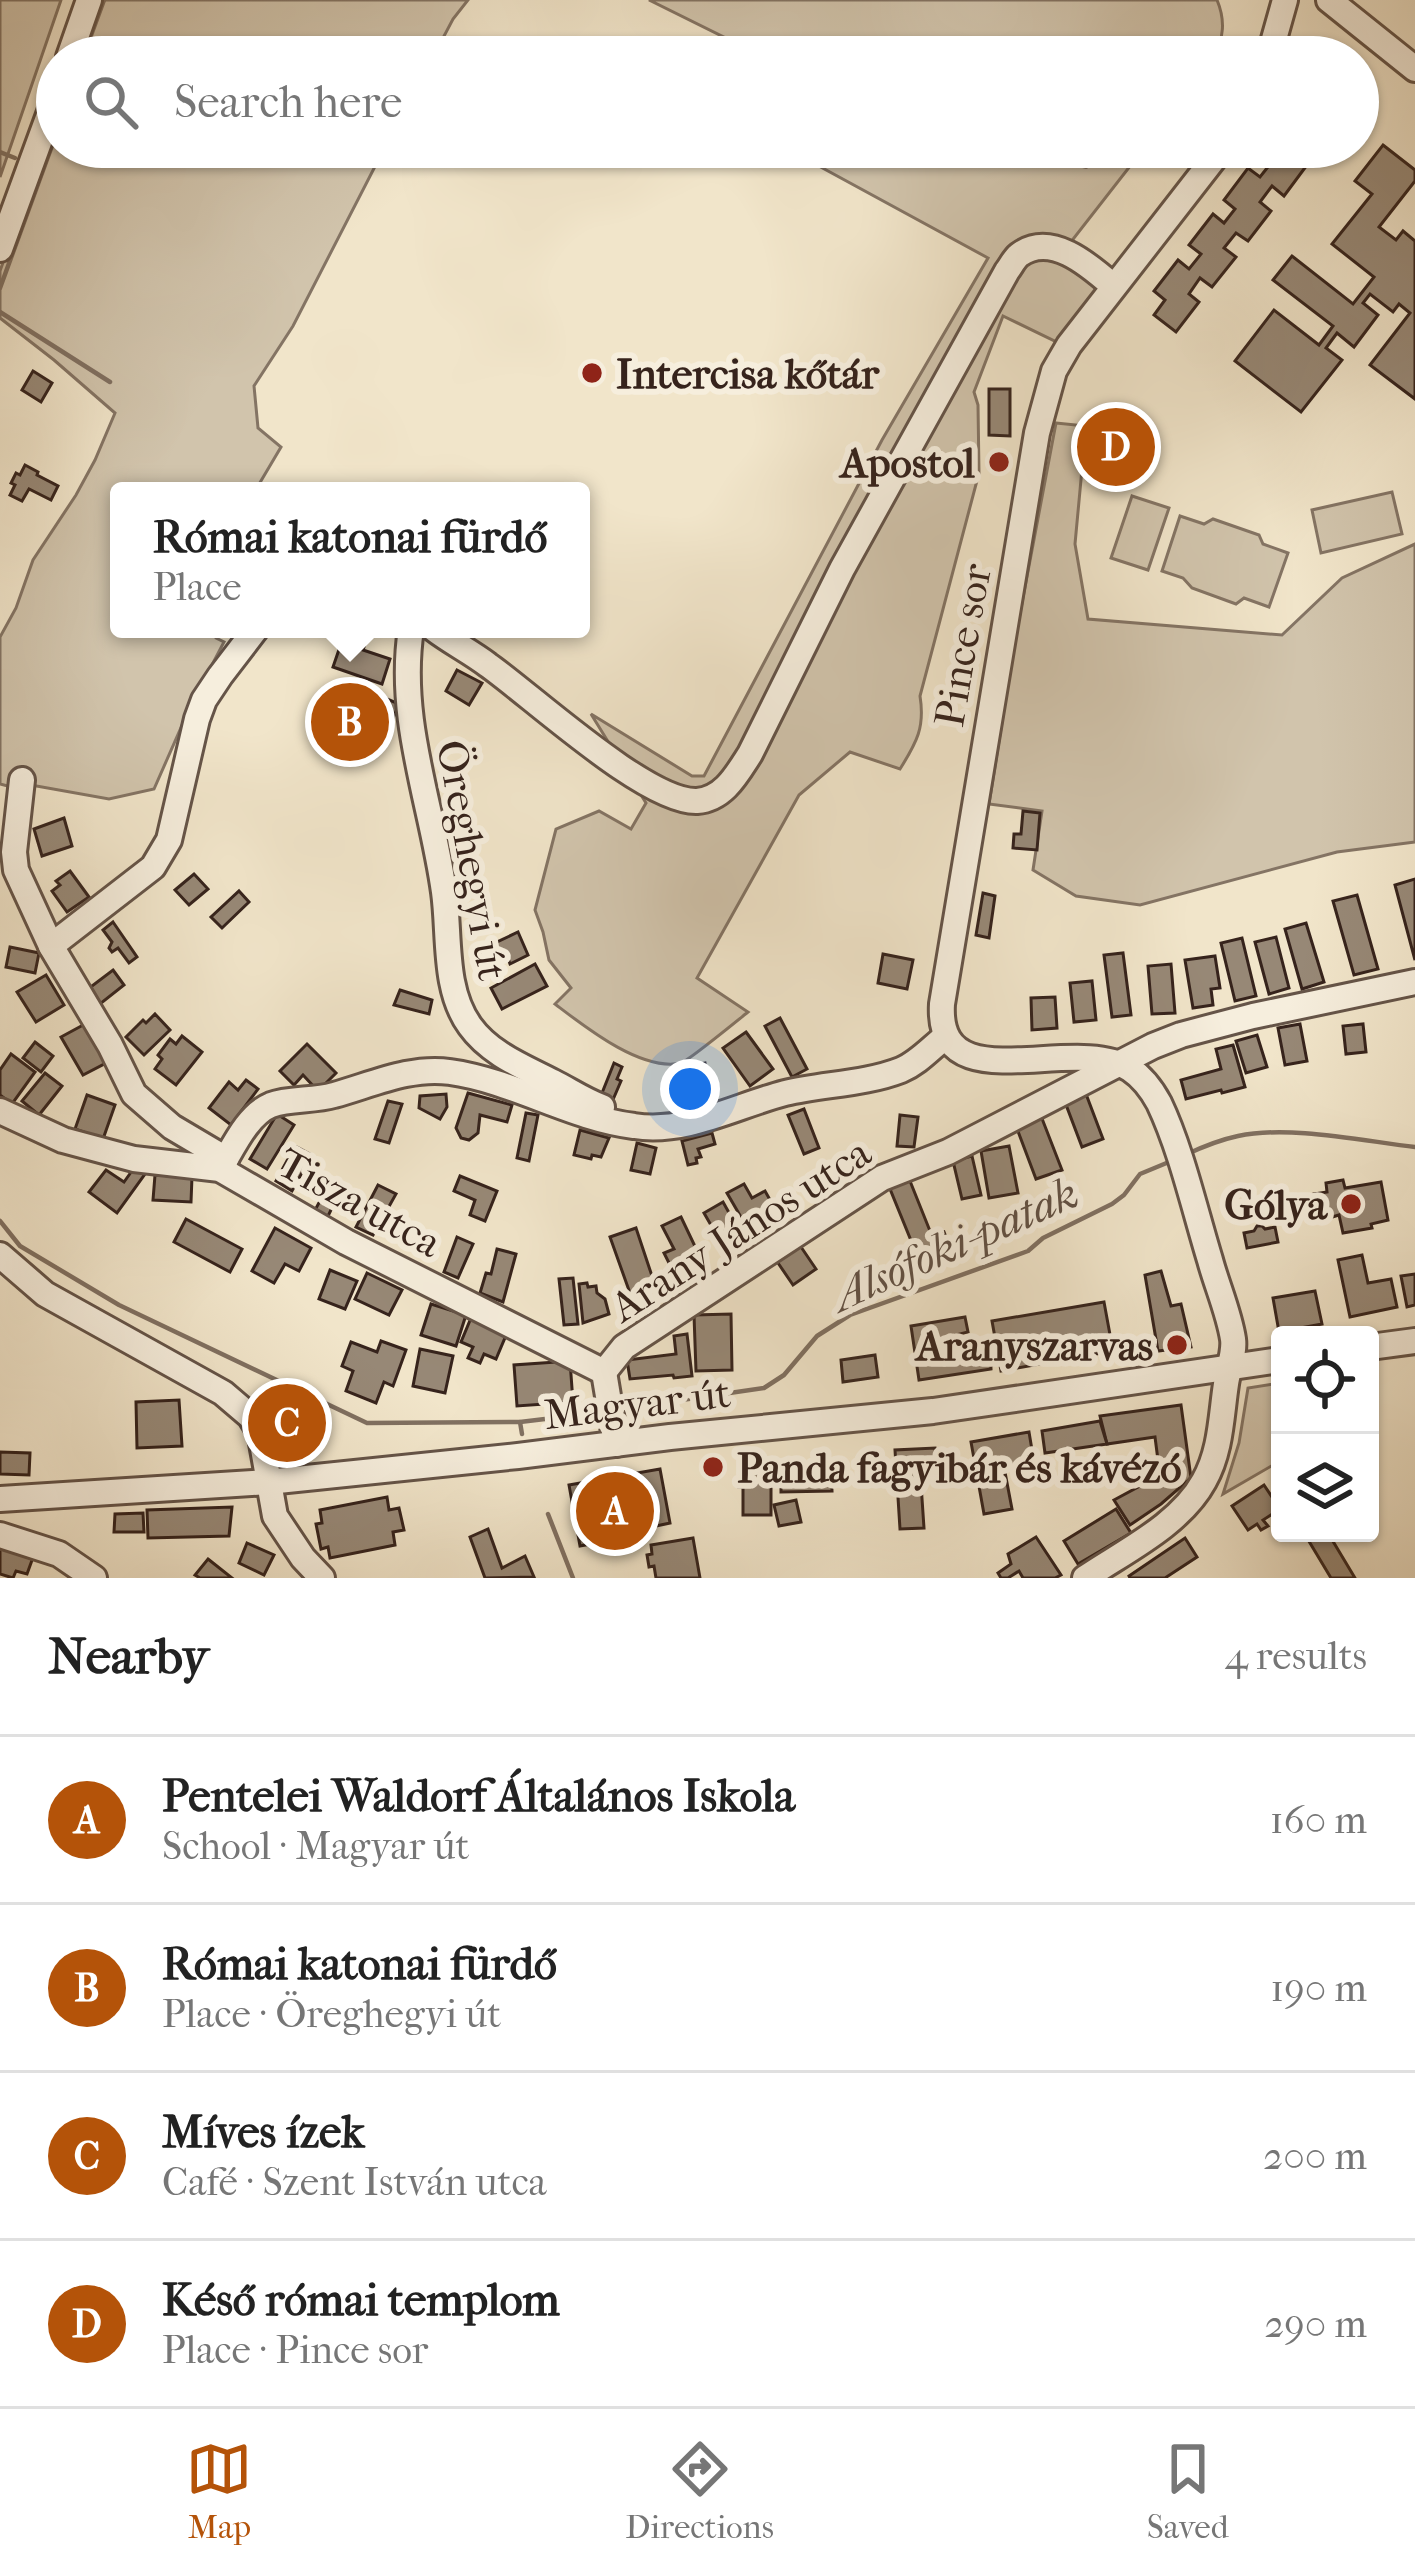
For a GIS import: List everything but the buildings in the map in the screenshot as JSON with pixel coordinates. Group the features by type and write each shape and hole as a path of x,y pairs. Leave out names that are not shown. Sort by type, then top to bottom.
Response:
{"street":[{"path":"76,36 89,0"},
{"path":"1275,36 1285,0"},
{"path":"1329,0 1374,36"},
{"path":"1379,40 1415,69"},
{"path":"0,249 36,150"},
{"name":"Pince sor","path":"945,1036 941,1019 946,975 1041,413 1062,358 1206,168"},
{"path":"448,638 659,790 680,799 700,801 716,796 734,780 750,754 842,569 1006,271 1019,255 1039,247 1052,248 1082,260 1113,286"},
{"path":"51,946 153,867 162,854 204,700 249,638"},
{"name":"Öreghegyi út","path":"411,638 409,716 444,888 452,982 470,1027 528,1082 666,1126 689,1124 789,1092 886,1075 908,1067 945,1036"},
{"path":"22,780 16,870 51,946 134,1094 223,1164 248,1125 273,1104 314,1100 422,1072 528,1082"},
{"name":"Arany János utca","path":"606,1385 624,1347 882,1178 948,1152 1117,1063 1181,1035 1415,982"},
{"name":"Arany János utca","path":"945,1036 967,1056 990,1060 1067,1056 1117,1063"},
{"path":"1084,1578 1172,1519 1204,1481 1215,1456 1234,1343 1159,1103 1144,1081 1117,1063"},
{"name":"Tisza utca","path":"0,1111 63,1140 134,1159 223,1164 346,1242 606,1385"},
{"path":"0,1255 45,1294 223,1393 250,1416 260,1432 275,1516 322,1578"},
{"path":"1379,1346 1415,1341"},
{"name":"Magyar út","path":"0,1499 268,1482 615,1436 933,1411 1271,1361"},
{"path":"606,1385 615,1436"},
{"path":"0,1534 58,1554 94,1578"}],"shaded area":[{"path":"0,0 61,0 49,36 36,36 36,73 0,177"},
{"path":"97,0 468,0 444,36 84,36"},
{"path":"649,0 1217,0 1222,29 1221,36 722,36"},
{"path":"37,168 374,168 293,326 254,386 258,428 281,447 260,482 110,482 110,638 216,638 224,642 154,789 109,799 0,784 0,637 33,560 76,495 115,413 0,318 0,271"},
{"path":"823,168 1129,168 1063,252 1105,288 1061,344 1003,316 974,392 979,473 920,696 920,726 911,751 900,769 850,752 799,795 697,978 748,1012 681,1063 665,1064 631,1054 555,1004 571,988 549,960 535,910 556,829 599,811 631,829 646,803 591,714 692,776 704,776 882,440 988,258"},
{"path":"1056,423 1086,426 1075,544 1088,619 1282,635 1342,578 1415,544 1415,842 1337,852 1140,905 1076,896 1033,870 1042,811 989,804"},
{"path":"1392,492 1402,534 1321,553 1312,510"},
{"path":"1132,496 1169,508 1148,570 1111,558"},
{"path":"1180,516 1204,524 1213,519 1259,535 1263,544 1288,553 1269,607 1244,598 1236,604 1162,571"},
{"path":"1271,1384 1271,1466 1223,1494 1239,1443 1248,1388"}],"waterway":[{"path":"91,36 104,0"},
{"path":"0,152 15,158"},
{"path":"0,288 44,168"},
{"path":"0,312 110,382"},
{"name":"Alsófoki-patak","path":"1185,1155 1231,1138 1280,1132 1415,1147"},
{"name":"Alsófoki-patak","path":"620,1409 764,1388 784,1375 817,1336 850,1315 1028,1251 1043,1238 1112,1204 1140,1174 1169,1162"},
{"path":"0,1221 20,1246 119,1305 367,1423 520,1422 522,1434"},
{"name":"Alsófoki-patak","path":"520,1422 603,1412"},
{"path":"548,1514 573,1578"}],"place":[{"name":"Intercisa kőtár","path":"592,373"},
{"name":"Késő római templom","path":"1116,447"},
{"name":"Apostol","path":"999,462"},
{"name":"Római katonai fürdő","path":"350,722"},
{"name":"Gólya","path":"1351,1204"},
{"name":"Aranyszarvas","path":"1177,1345"},
{"name":"Míves ízek","path":"287,1423"},
{"name":"Panda fagyibár és kávézó","path":"713,1467"},
{"name":"Pentelei Waldorf Általános Iskola","path":"615,1511"}]}
